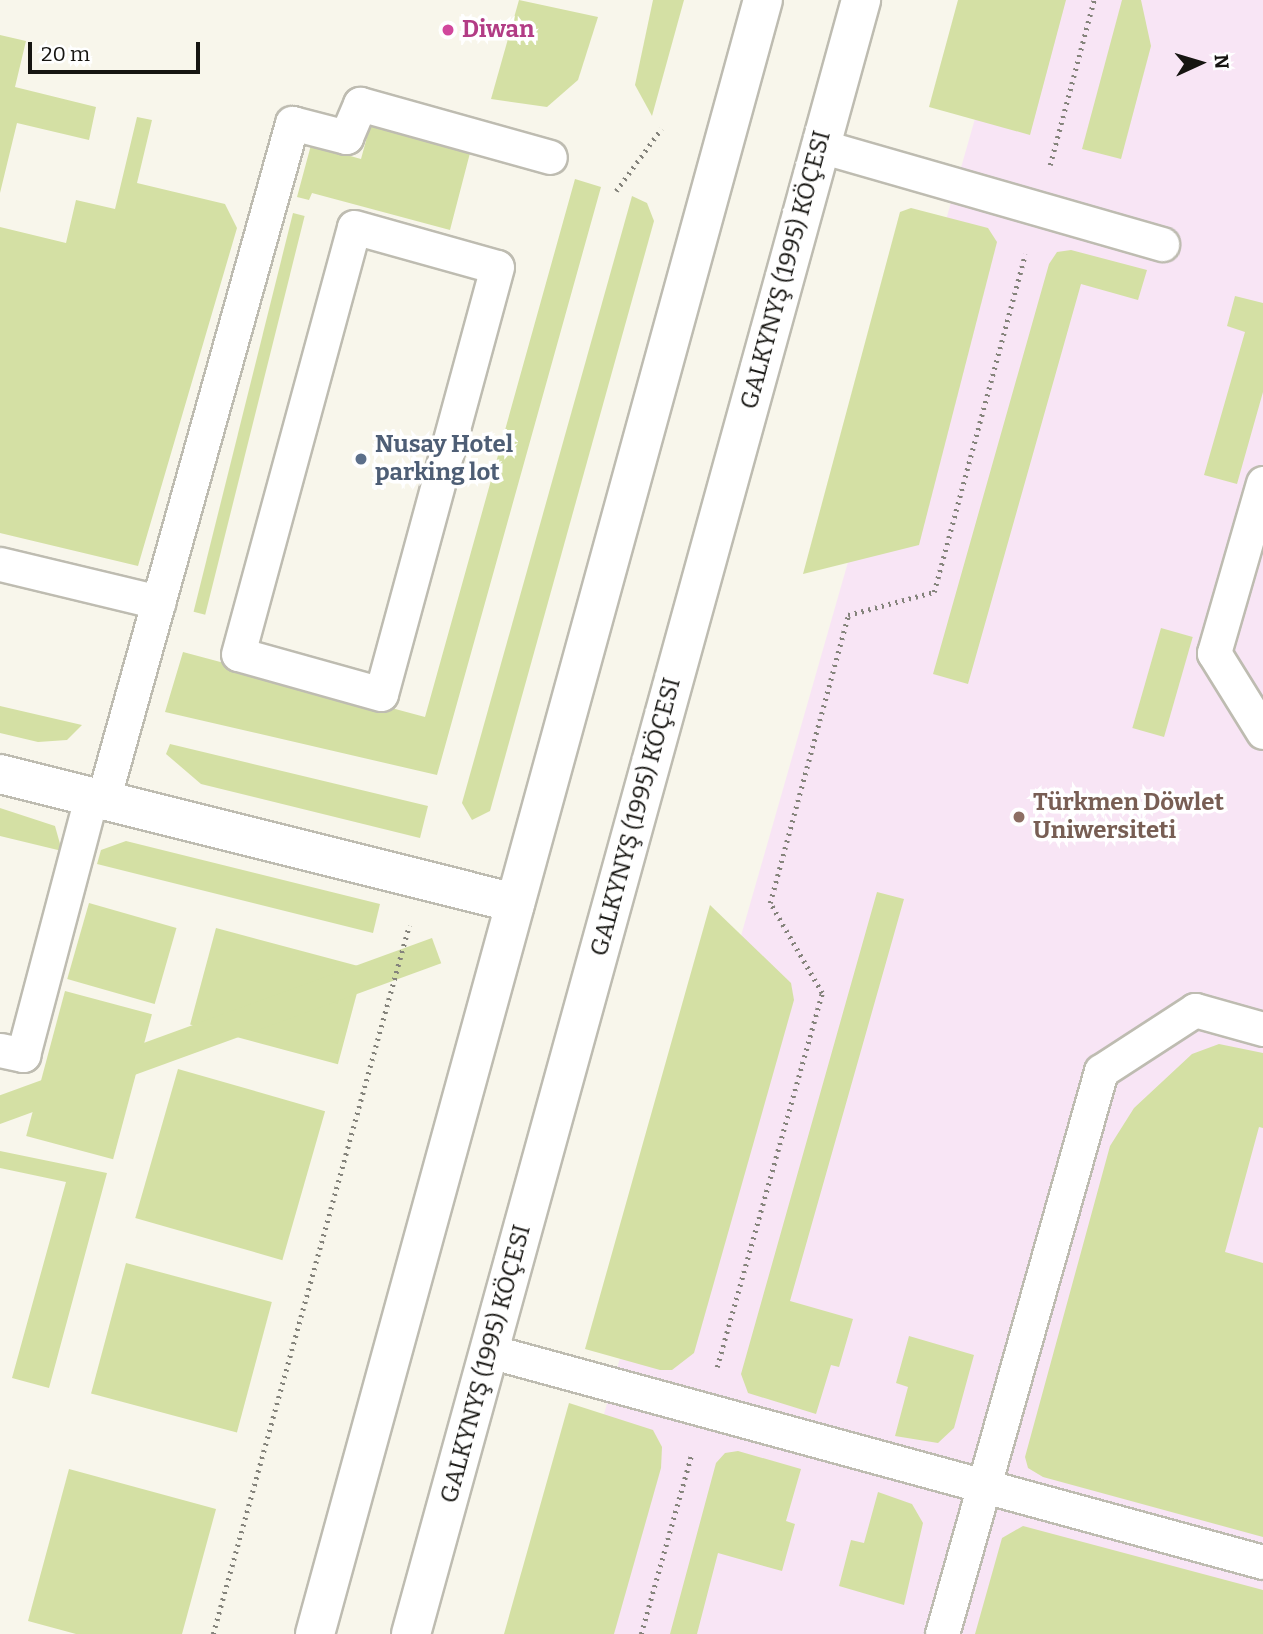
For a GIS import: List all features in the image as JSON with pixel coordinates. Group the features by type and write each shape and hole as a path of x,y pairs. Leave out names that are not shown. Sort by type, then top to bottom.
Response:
{"main road":[{"path":"315,1634 762,0"},
{"name":"GALKYNYŞ (1995) KÖÇESI","path":"411,1634 861,0"},
{"path":"0,774 515,902"}],"lane":[{"path":"0,1050 23,1055 97,798 158,602 292,123 346,136 360,104 550,157"},
{"path":"821,146 1162,244"},
{"path":"354,227 497,267 381,694 238,654 354,227"},
{"path":"1263,483 1214,653 1263,732"},
{"path":"0,564 158,602"},
{"path":"942,1634 1101,1071 1195,1010 1263,1029"},
{"path":"489,1351 704,1412 1263,1562"}],"path":[{"path":"641,1634 822,993 770,903 844,628 848,615 934,592 1094,0"},
{"path":"617,191 661,129"},
{"path":"214,1634 412,918"}],"shaded area":[{"name":"Türkmen Döwlet Uniwersiteti","path":"1009,0 1263,0 1263,1634 541,1634"}],"green space":[{"path":"519,0 598,17 578,80 547,107 491,99"},
{"path":"653,0 684,0 652,116 635,85"},
{"path":"958,0 1066,0 1030,135 929,107"},
{"path":"1122,0 1141,0 1151,46 1121,159 1082,149"},
{"path":"0,35 26,41 15,87 96,107 89,140 17,123 0,193"},
{"path":"137,117 152,120 137,183 225,204 237,228 138,566 0,533 0,227 66,243 76,200 115,209"},
{"path":"370,126 470,153 450,230 312,193 309,200 297,197 311,145 361,159"},
{"path":"575,179 601,187 437,775 165,712 183,652 425,717"},
{"path":"632,196 647,203 654,221 490,811 472,820 462,803"},
{"path":"911,208 988,228 997,242 919,545 803,574 900,212"},
{"path":"293,213 305,216 205,615 194,612"},
{"path":"1071,250 1147,270 1138,300 1081,284 968,684 933,674 1049,264 1057,252"},
{"path":"1235,296 1263,303 1263,392 1237,484 1204,475 1245,332 1227,326"},
{"path":"1161,628 1193,637 1164,737 1132,728"},
{"path":"0,706 82,725 67,740 38,742 0,733"},
{"path":"170,744 428,806 420,838 201,784 166,754"},
{"path":"0,808 55,826 62,851 0,836"},
{"path":"126,841 380,904 373,933 97,864 101,850"},
{"path":"877,892 904,899 790,1301 853,1319 839,1367 831,1365 816,1414 748,1393 741,1374"},
{"path":"89,903 176,928 155,1004 67,979"},
{"path":"710,905 791,983 794,1000 694,1353 672,1370 660,1370 585,1349"},
{"path":"216,928 364,968 338,1064 190,1025"},
{"path":"432,938 441,963 0,1124 0,1095"},
{"path":"65,991 152,1014 113,1159 26,1136"},
{"path":"1219,1044 1263,1053 1263,1128 1259,1127 1225,1252 1263,1263 1263,1537 1043,1477 1028,1468 1025,1457 1110,1146 1134,1108 1192,1054"},
{"path":"178,1069 325,1111 282,1260 135,1218"},
{"path":"0,1151 107,1173 49,1388 12,1378 66,1182 0,1168"},
{"path":"126,1263 272,1302 237,1432 91,1393"},
{"path":"909,1336 974,1355 954,1428 938,1443 895,1436 908,1387 896,1383"},
{"path":"569,1403 653,1430 662,1447 661,1468 614,1634 504,1634"},
{"path":"738,1451 801,1469 786,1521 795,1524 782,1571 718,1553 697,1634 670,1634 716,1463 725,1453"},
{"path":"69,1469 216,1509 182,1634 76,1634 28,1621"},
{"path":"878,1492 912,1504 923,1523 904,1605 839,1586 851,1540 864,1543"},
{"path":"1023,1526 1263,1590 1263,1634 975,1634 1002,1538"}],"place":[{"name":"Diwan","path":"448,30"},
{"name":"Nusay Hotel parking lot","path":"361,459"},
{"name":"Türkmen Döwlet Uniwersiteti","path":"1019,817"}]}
